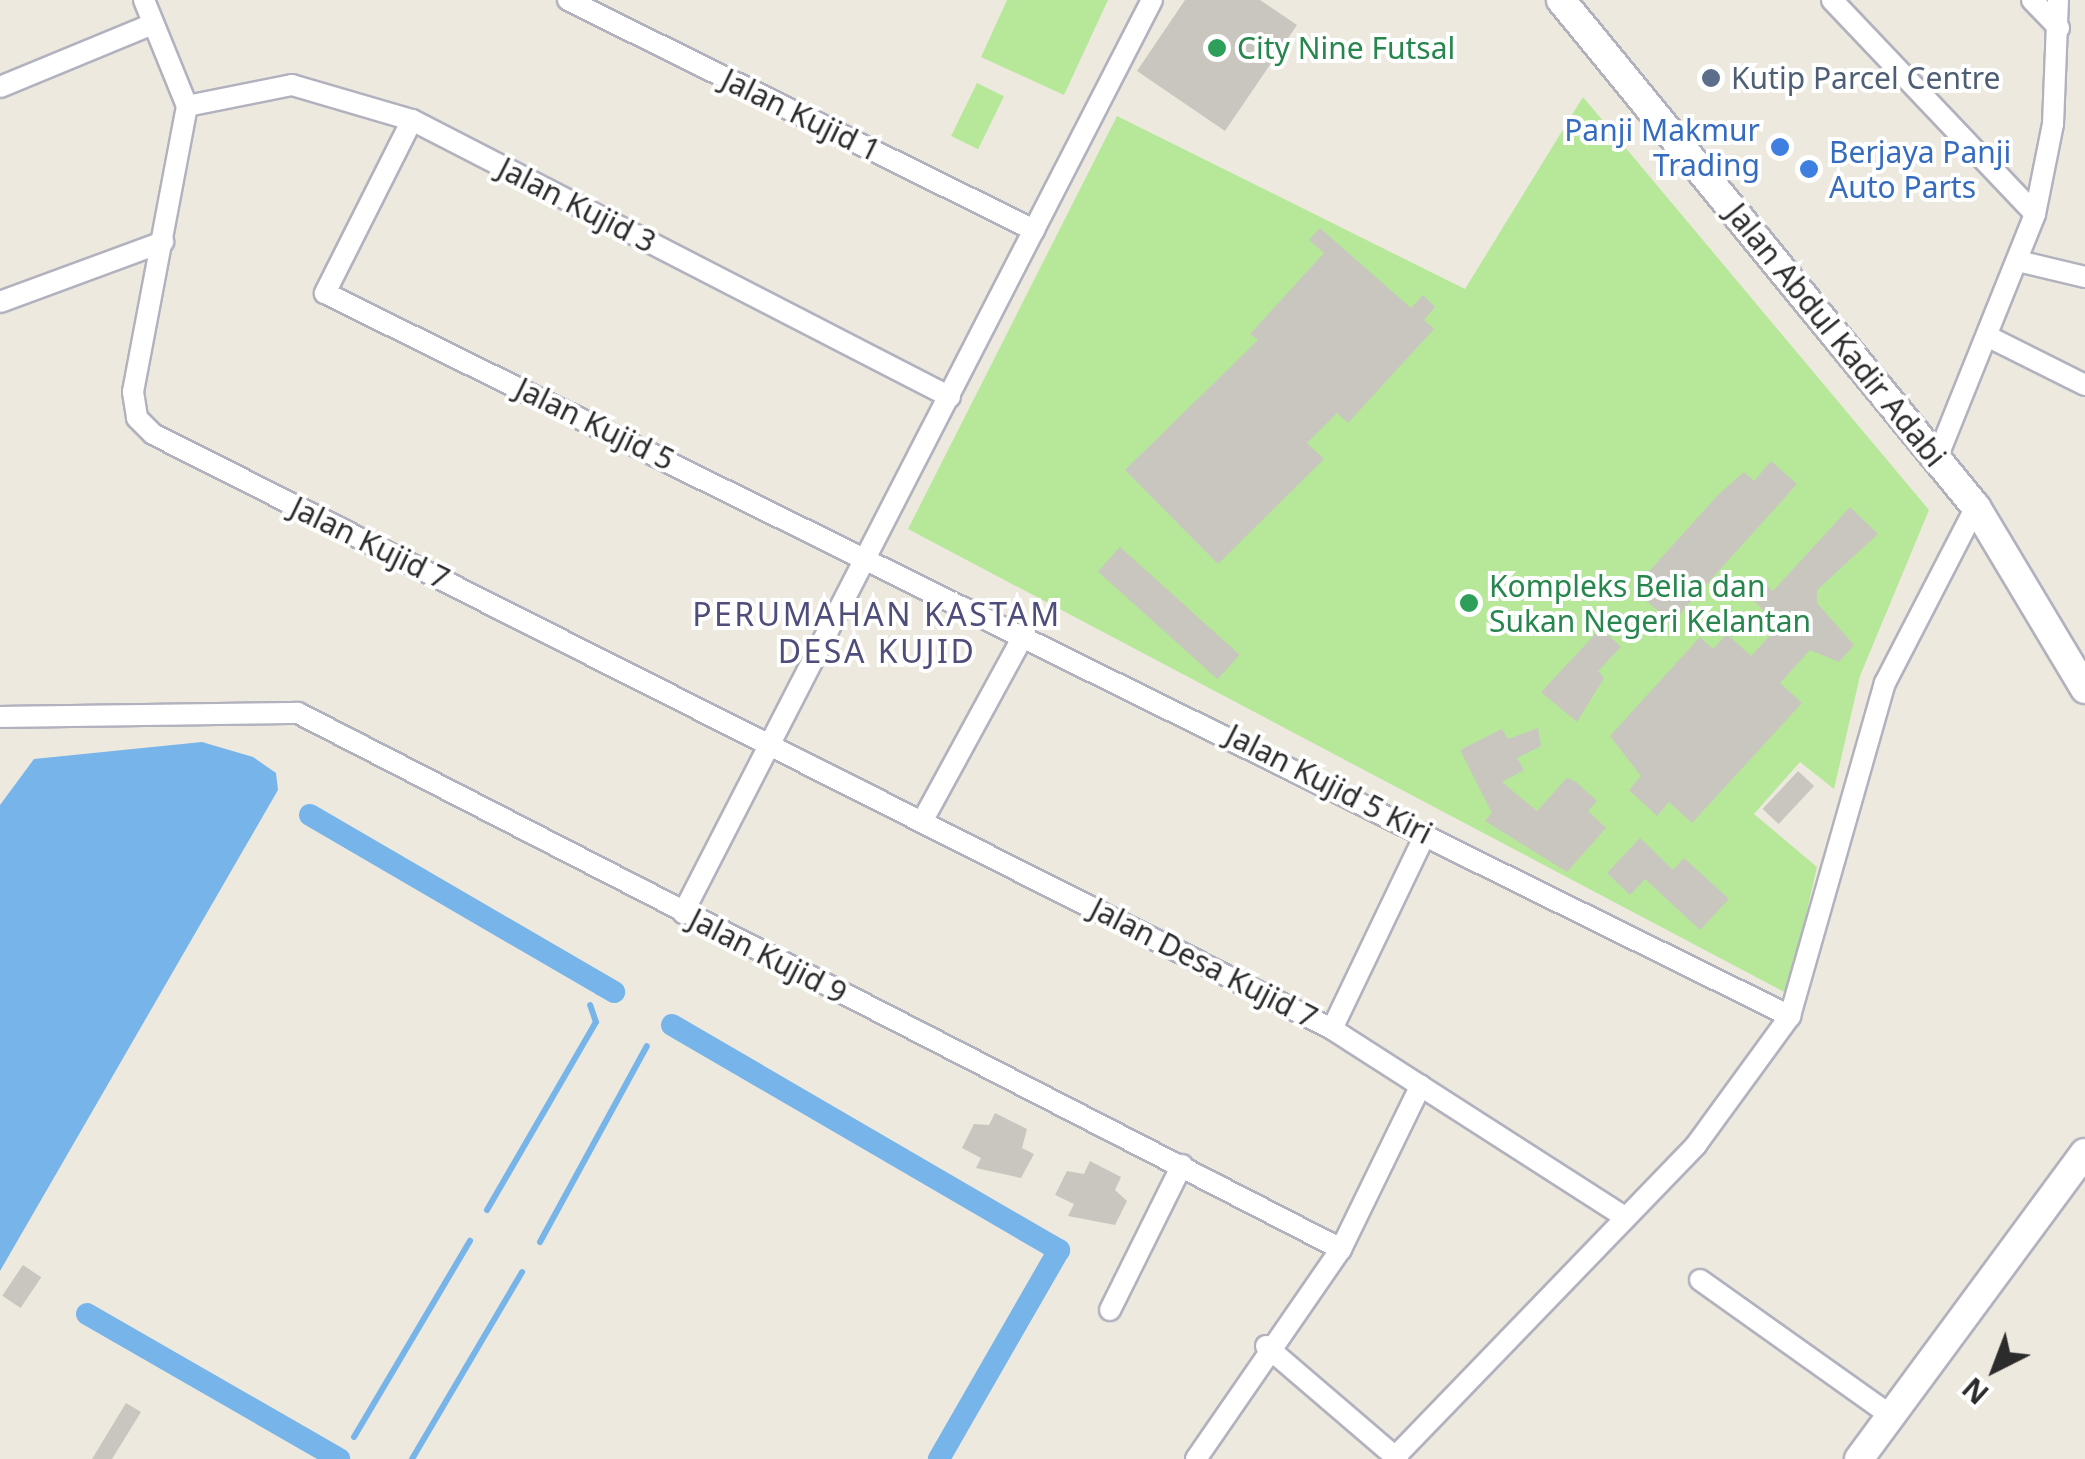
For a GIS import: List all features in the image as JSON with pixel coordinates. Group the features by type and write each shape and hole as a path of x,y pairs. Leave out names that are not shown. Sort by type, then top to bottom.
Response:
{"main road":[{"name":"Jalan Abdul Kadir Adabi","path":"1561,0 1976,507 2085,689"},
{"path":"1859,1459 2085,1153"}],"street":[{"path":"144,0 186,106"},
{"name":"Jalan Kujid 1","path":"568,0 1034,230"},
{"path":"684,913 770,738 950,397 1152,0"},
{"path":"1832,0 2035,214"},
{"path":"2032,0 2060,28"},
{"path":"1937,458 1989,337 2035,214 2060,28 2058,0"},
{"path":"0,87 153,24"},
{"name":"Jalan Kujid 3","path":"186,106 292,85 412,120 950,397"},
{"name":"Jalan Kujid 7","path":"186,106 133,392 137,418 152,434 770,738"},
{"name":"Jalan Kujid 5","path":"412,120 325,293 864,559"},
{"path":"0,302 163,242"},
{"path":"2018,262 2085,277"},
{"path":"1989,337 2085,385"},
{"path":"1266,1346 1397,1458 1623,1216 1696,1145 1790,1016 1827,862 1885,683 1976,507"},
{"name":"Jalan Kujid 5 Kiri","path":"864,559 1025,632 1790,1016"},
{"path":"924,818 1025,632"},
{"name":"Jalan Kujid 9","path":"0,717 298,713 1341,1249"},
{"name":"Jalan Desa Kujid 7","path":"770,738 1332,1029 1623,1216"},
{"path":"1332,1029 1426,833"},
{"path":"1196,1459 1266,1346 1341,1249 1421,1085"},
{"path":"1110,1310 1182,1164"},
{"path":"1700,1280 1890,1415"}],"green space":[{"path":"1007,0 1108,0 1064,95 981,57"},
{"path":"977,83 1004,96 978,149 951,136"},
{"name":"Kompleks Belia dan Sukan Negeri Kelantan","path":"1583,97 1929,510 1860,676 1834,789 1800,762 1754,814 1817,867 1788,994 908,529 1117,116 1465,289"}],"water":[{"path":"202,742 253,757 276,773 278,790 0,1271 0,805 34,759"}],"building":[{"name":"City Nine Futsal","path":"1185,0 1260,0 1297,25 1225,131 1137,71"},
{"path":"1320,228 1411,308 1423,295 1435,307 1424,320 1434,329 1348,423 1337,413 1307,443 1324,459 1218,564 1125,470 1258,340 1250,334 1324,253 1309,240"},
{"path":"1771,461 1797,484 1672,623 1633,589 1718,495 1744,472 1754,481"},
{"path":"1850,507 1878,534 1817,590 1817,603 1854,645 1839,662 1810,650 1780,683 1802,703 1692,823 1669,802 1657,816 1629,790 1641,776 1610,736 1700,637 1713,649 1727,634 1751,656 1779,626 1743,590 1756,576 1773,591"},
{"path":"1120,547 1240,655 1218,679 1098,572"},
{"path":"1601,628 1621,647 1598,671 1604,678 1577,722 1541,692"},
{"path":"1538,728 1541,746 1517,758 1524,770 1502,782 1537,811 1567,778 1597,801 1588,811 1606,828 1567,872 1485,821 1492,813 1460,750 1502,729 1508,739"},
{"path":"1798,771 1814,786 1779,824 1763,809"},
{"path":"1640,838 1673,870 1684,858 1729,899 1700,930 1645,879 1630,895 1607,873"},
{"path":"995,1113 1027,1129 1022,1148 1034,1154 1021,1178 976,1168 981,1158 962,1148 974,1124 989,1125"},
{"path":"1090,1161 1121,1177 1115,1190 1127,1201 1115,1225 1068,1216 1074,1204 1055,1195 1067,1171 1084,1174"},
{"path":"23,1265 41,1277 21,1308 2,1296"},
{"path":"126,1403 141,1412 112,1459 92,1459"}],"waterway":[{"path":"310,815 614,992"},
{"path":"598,992 602,984"},
{"path":"487,1210 596,1022 590,1005"},
{"path":"672,1025 1059,1250 939,1459"},
{"path":"540,1242 647,1046"},
{"path":"354,1437 470,1241"},
{"path":"412,1459 522,1272"},
{"path":"87,1314 339,1459"}],"place":[{"name":"City Nine Futsal","path":"1217,48"},
{"name":"Kutip Parcel Centre","path":"1711,78"},
{"name":"Panji Makmur Trading","path":"1780,147"},
{"name":"Berjaya Panji Auto Parts","path":"1809,169"},
{"name":"Kompleks Belia dan Sukan Negeri Kelantan","path":"1469,603"}],"district":[{"name":"PERUMAHAN KASTAM DESA KUJID","path":"877,634"}]}
